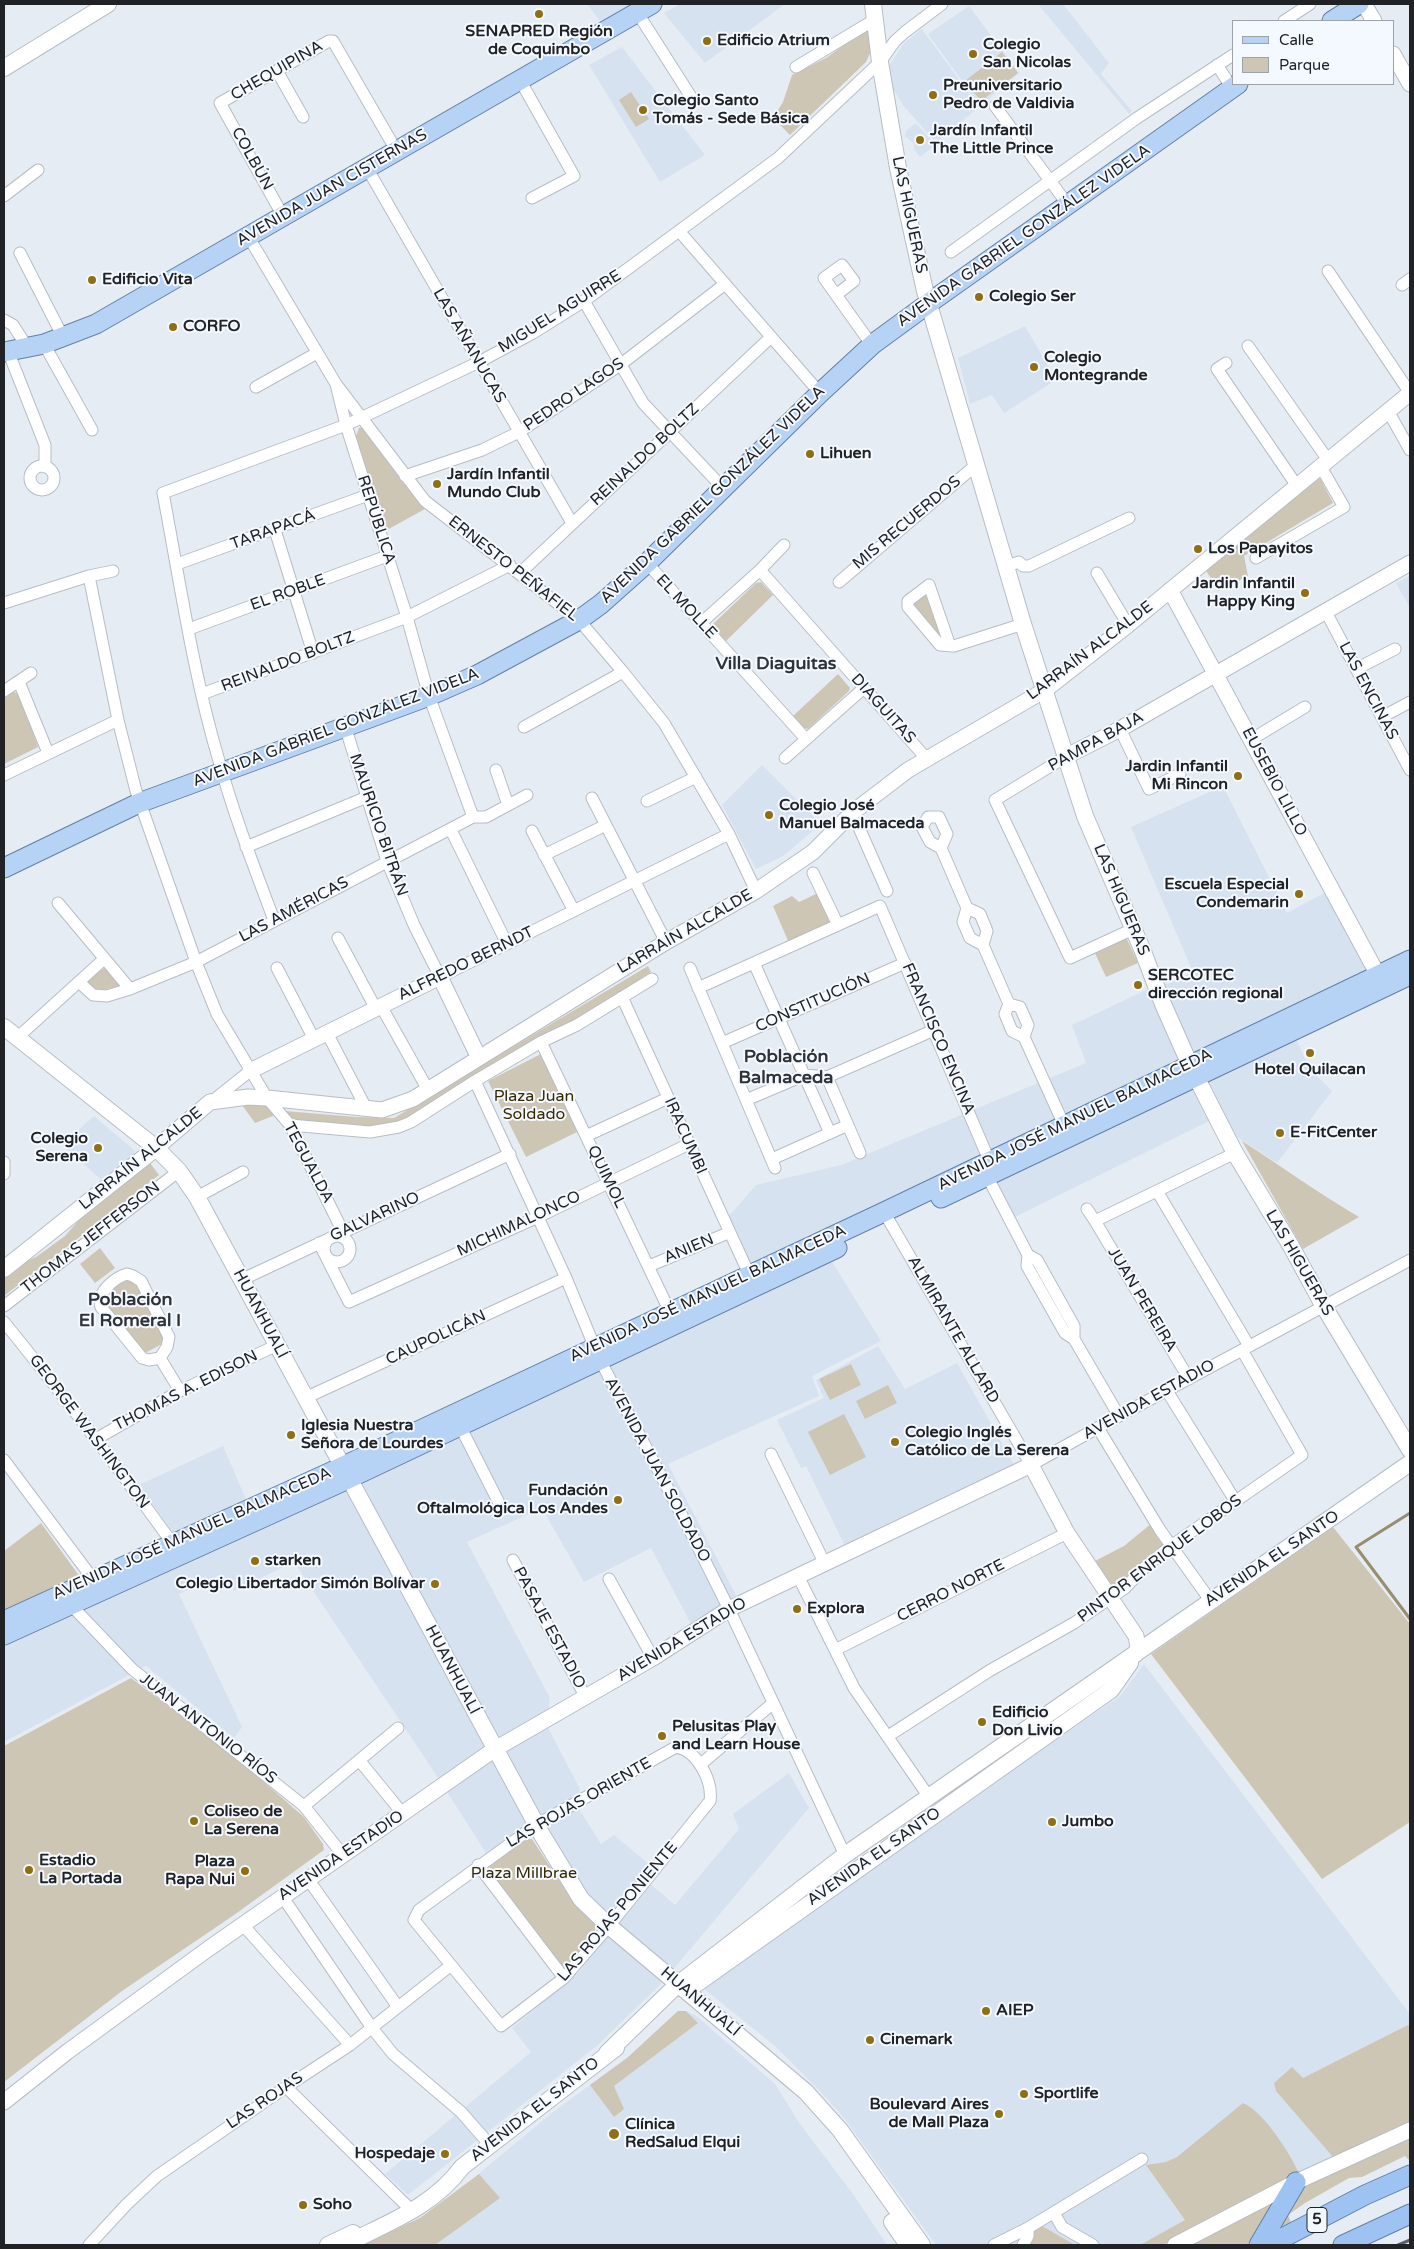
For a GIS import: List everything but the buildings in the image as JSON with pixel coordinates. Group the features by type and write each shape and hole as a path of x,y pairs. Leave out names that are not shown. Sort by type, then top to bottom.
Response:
{"highway":[{"name":"5","path":"1269,2245 1358,2199 1410,2175"},
{"path":"1259,2245 1296,2182"},
{"name":"5","path":"1343,2245 1410,2214"}],"main road":[{"path":"4,68 108,4"},
{"name":"LAS HIGUERAS","path":"873,4 880,62 898,168 929,303 1023,624 1067,756 1084,816 1193,1071 1235,1153 1410,1450"},
{"path":"1334,20 1358,4"},
{"name":"AVENIDA JUAN CISTERNAS","path":"6,351 36,346 96,324 644,8"},
{"name":"AVENIDA GABRIEL GONZÁLEZ VIDELA","path":"4,868 139,803 429,696 477,675 579,620 601,604 647,563 820,393 873,344 1235,86"},
{"name":"AVENIDA JOSÉ MANUEL BALMACEDA","path":"4,1623 70,1604 456,1419 990,1170 1193,1071 1410,960"},
{"path":"1319,1020 1327,1012 1371,991 1378,982 1378,975"},
{"name":"AVENIDA JOSÉ MANUEL BALMACEDA","path":"990,1170 1064,1125 1319,1020 1410,975"},
{"name":"HUANHUALÍ","path":"4,1027 156,1148 179,1171 196,1197 554,1858 581,1899 609,1926 790,2078 840,2130 922,2245"},
{"name":"LARRAÍN ALCALDE","path":"4,1269 156,1148"},
{"name":"AVENIDA JOSÉ MANUEL BALMACEDA","path":"597,1353 670,1312 748,1274 887,1217"},
{"name":"AVENIDA EL SANTO","path":"328,2245 407,2206 450,2172 462,2167 607,2053 639,2035 682,1988 845,1855 1410,1463"},
{"name":"AVENIDA JOSÉ MANUEL BALMACEDA","path":"4,1623 93,1579 172,1544 346,1472"},
{"name":"AVENIDA EL SANTO","path":"682,1988 1110,1690 1124,1674 1135,1655"},
{"path":"845,1855 868,1860"},
{"name":"HUANHUALÍ","path":"790,2078 908,2245"},
{"name":"AVENIDA EL SANTO","path":"344,2245 422,2206 455,2177 462,2167"}],"street":[{"name":"MIGUEL AGUIRRE","path":"177,564 163,493 362,418 479,362 533,333 584,301 778,158 880,62 904,32 942,4"},
{"path":"1286,20 1310,4"},
{"path":"1364,4 1373,20"},
{"path":"644,8 694,100"},
{"path":"796,67 874,20"},
{"name":"CHEQUIPINA","path":"220,103 329,41 333,41 396,150"},
{"name":"AVENIDA GABRIEL GONZÁLEZ VIDELA","path":"951,252 1137,118 1232,56"},
{"path":"1394,56 1410,84"},
{"name":"AVENIDA GABRIEL GONZÁLEZ VIDELA","path":"1217,65 1232,82"},
{"path":"277,71 303,117"},
{"path":"520,80 574,176 532,198"},
{"name":"COLBÚN","path":"220,103 282,216"},
{"path":"995,106 1068,205"},
{"name":"LAS AÑANUCAS","path":"366,168 572,523"},
{"path":"4,196 38,170"},
{"path":"679,231 820,393"},
{"name":"REPÚBLICA","path":"248,236 336,384 346,425 429,696 473,817"},
{"path":"20,253 63,337"},
{"path":"1328,271 1410,394"},
{"name":"PEDRO LAGOS","path":"406,476 482,450 519,432 620,365 725,284"},
{"path":"836,295 873,344"},
{"path":"584,301 643,403 723,488"},
{"path":"4,320 13,325 36,346 92,430"},
{"name":"REINALDO BOLTZ","path":"520,573 771,336"},
{"path":"1248,346 1324,463 1344,506 1256,558"},
{"path":"6,351 45,445 45,467"},
{"path":"256,387 316,353"},
{"path":"1226,363 1217,368 1298,486"},
{"name":"ERNESTO PEÑAFIEL","path":"336,384 425,501 579,620 623,672 664,723 729,834 756,891"},
{"name":"LARRAÍN ALCALDE","path":"156,1148 210,1102 268,1098 382,1110 400,1105 428,1090 666,942 756,891 813,852 853,812 926,758 1045,690 1128,625 1410,394"},
{"path":"1388,411 1410,450"},
{"name":"MIS RECUERDOS","path":"839,582 976,465"},
{"name":"TARAPACÁ","path":"177,564 368,495"},
{"path":"1007,566 1019,562 1024,566 1030,566 1128,518"},
{"path":"275,530 313,653"},
{"path":"701,623 760,570 784,545"},
{"name":"EL ROBLE","path":"189,629 387,556"},
{"name":"EL MOLLE","path":"647,563 806,739"},
{"name":"PAMPA BAJA","path":"1133,928 1070,958 994,800 1067,756 1120,729 1410,563"},
{"path":"177,564 202,694 222,772 246,847 274,920"},
{"name":"REINALDO BOLTZ","path":"202,694 406,617 510,565"},
{"name":"DIAGUITAS","path":"760,570 926,758"},
{"path":"4,603 89,576 112,571"},
{"path":"1097,573 1128,625"},
{"name":"TEGUALDA","path":"89,576 118,720 139,803 196,962 217,1014 268,1098 290,1125 339,1234 347,1241 350,1247 349,1254 344,1260 337,1262 330,1260 325,1255"},
{"path":"950,646 929,585 908,601 908,607 940,645 950,646 954,646 1023,624"},
{"name":"EUSEBIO LILLO","path":"1170,590 1252,738 1378,975"},
{"name":"LAS ENCINAS","path":"1326,612 1410,770"},
{"path":"1356,669 1395,649"},
{"path":"524,727 623,672"},
{"path":"4,691 31,673"},
{"path":"19,682 48,753"},
{"path":"786,758 864,688"},
{"path":"1382,717 1410,702"},
{"path":"1252,738 1305,707"},
{"path":"4,775 118,720"},
{"name":"MAURICIO BITRÁN","path":"345,726 388,861 414,925 479,1058"},
{"path":"1120,729 1149,789 1180,774"},
{"path":"496,770 508,805"},
{"path":"647,801 696,777"},
{"name":"LAS AMÉRICAS","path":"79,982 92,995 107,996 130,989 196,962 388,861 452,830 473,817 486,816 527,795"},
{"path":"246,847 367,798"},
{"path":"592,798 666,942"},
{"path":"544,854 606,825"},
{"path":"452,830 508,944"},
{"path":"860,830 887,891"},
{"path":"532,831 574,911"},
{"name":"ALFREDO BERNDT","path":"210,1102 250,1070 729,834"},
{"path":"941,848 967,908 963,922 970,938 983,944 1009,1004 1004,1014 1012,1031 1024,1037 1064,1125"},
{"path":"698,988 838,925 812,872"},
{"path":"58,903 130,989"},
{"name":"FRANCISCO ENCINA","path":"838,925 880,906 934,1030 990,1170 1028,1255 1037,1260 1074,1326 1074,1339 1118,1416"},
{"path":"967,908 980,914 988,931 983,944"},
{"path":"338,938 428,1090"},
{"path":"18,1037 104,959"},
{"name":"CONSTITUCIÓN","path":"722,1043 905,962"},
{"path":"754,963 830,1133"},
{"path":"277,968 366,1108"},
{"path":"690,968 773,1163 848,1125"},
{"name":"LARRAÍN ALCALDE","path":"290,1125 370,1132 399,1127 411,1122 541,1042 577,1025 652,979"},
{"name":"IRACUMBI","path":"622,997 748,1274"},
{"path":"1009,1004 1020,1007 1028,1025 1024,1037"},
{"path":"746,1100 805,1075 827,1077 934,1030"},
{"name":"QUIMOL","path":"541,1042 670,1312"},
{"path":"827,1077 860,1153"},
{"name":"AVENIDA JUAN SOLDADO","path":"475,1081 566,1278 597,1353 729,1609 772,1704 845,1855"},
{"path":"586,1136 668,1098"},
{"name":"MICHIMALONCO","path":"325,1255 349,1302 538,1216 688,1144"},
{"path":"1094,1221 1235,1153"},
{"name":"GALVARINO","path":"241,1280 510,1154"},
{"path":"4,1162 4,1174"},
{"name":"THOMAS JEFFERSON","path":"4,1306 179,1171"},
{"path":"196,1197 243,1172"},
{"path":"1157,1190 1246,1348"},
{"name":"JUAN PEREIRA","path":"1087,1209 1189,1378"},
{"name":"ALMIRANTE ALLARD","path":"887,1217 1031,1465 1067,1533 1136,1636 1138,1647 1135,1655"},
{"name":"ANIEN","path":"649,1266 728,1233"},
{"path":"325,1255 324,1247 328,1240 339,1234"},
{"path":"319,1243 325,1255"},
{"name":"AVENIDA ESTADIO","path":"4,2102 67,2052 243,1924 495,1749 654,1658 729,1609 1031,1465 1323,1305 1410,1260"},
{"path":"122,1276 133,1276 141,1281 169,1337 169,1343 160,1358 149,1360 142,1358 101,1306 99,1301 101,1293 122,1276"},
{"name":"CAUPOLICÁN","path":"305,1398 566,1278"},
{"name":"GEORGE WASHINGTON","path":"4,1322 47,1374 172,1544"},
{"name":"THOMAS A. EDISON","path":"96,1439 180,1391 276,1345"},
{"name":"PINTOR ENRIQUE LOBOS","path":"888,1736 989,1671 1074,1623 1125,1588 1144,1568 1171,1546 1302,1455 1246,1348"},
{"path":"160,1358 180,1391"},
{"path":"1167,1390 1236,1502"},
{"path":"456,1419 498,1501"},
{"path":"1098,1428 1171,1546 1210,1600"},
{"path":"771,1454 826,1564"},
{"path":"4,1460 93,1579"},
{"name":"CERRO NORTE","path":"835,1650 1067,1533"},
{"name":"PASAJE ESTADIO","path":"513,1560 585,1696"},
{"path":"798,1576 854,1688 929,1798"},
{"path":"609,1579 654,1658"},
{"name":"JUAN ANTONIO RÍOS","path":"70,1604 132,1669 304,1806 343,1855"},
{"path":"700,1764 772,1704"},
{"path":"304,1806 398,1728"},
{"name":"LAS ROJAS ORIENTE","path":"450,1966 414,1920 419,1910 478,1865 536,1825 676,1747 683,1748 700,1764"},
{"path":"360,1760 403,1814"},
{"name":"LAS ROJAS PONIENTE","path":"450,1966 501,2026 564,1978 609,1926 710,1801 711,1794 700,1764"},
{"path":"478,1865 564,1978"},
{"path":"308,1879 398,2007"},
{"path":"282,1896 372,2028 393,2054 461,2112 490,2145"},
{"path":"243,1924 350,2045"},
{"name":"LAS ROJAS","path":"88,2245 157,2176 286,2086 350,2045 450,1966"},
{"path":"286,2086 407,2206"},
{"path":"1175,2245 1296,2182 1410,2130"},
{"path":"994,2245 1054,2213 1142,2159"},
{"path":"1054,2213 1062,2227 1093,2245"},
{"path":"1022,2245 1028,2236 1028,2228"}],"shaded area":[{"path":"587,4 636,4 602,24"},
{"path":"680,4 785,4 705,63 664,13"},
{"name":"Colegio San Nicolas","path":"1038,4 1063,4 1109,63 1101,74 1132,111 1129,114"},
{"name":"Colegio San Nicolas","path":"969,6 1019,73 980,106 928,34"},
{"name":"Preuniversitario Pedro de Valdivia","path":"922,29 979,107 936,143 903,105 890,84 887,69 904,43"},
{"name":"Colegio Santo Tomás - Sede Básica","path":"622,47 705,155 660,182 589,65"},
{"path":"916,123 935,145 920,157 914,149 914,144 905,136 906,131"},
{"name":"Colegio Montegrande","path":"1025,326 1056,380 1004,413 992,395 970,404 958,358"},
{"path":"1410,576 1410,608 1396,583"},
{"name":"Colegio José Manuel Balmaceda","path":"762,765 821,824 783,856 756,869 722,805"},
{"path":"1223,786 1287,913 1326,892 1370,969 1285,1014 1309,1068 1332,1091 1277,1163 1211,1120 1015,1217 983,1155 818,1239 881,1341 812,1376 819,1396 668,1464 736,1595 691,1624 651,1548 584,1582 542,1508 467,1542 550,1698 546,1724 580,1789 578,1807 601,1844 614,1835 650,1865 641,1876 675,1905 739,1829 733,1814 789,1773 809,1808 661,1984 598,2045 408,2195 385,2174 531,2052 512,2028 578,1973 618,1924 581,1893 538,1819 486,1853 437,1776 294,1562 234,1591 219,1575 179,1594 242,1727 234,1738 146,1666 4,1742 4,1612 174,1534 139,1485 223,1446 258,1527 764,1294 729,1216 756,1185 841,1165 1086,1063 1072,1025 1146,990 1167,984 1193,972 1131,827"},
{"name":"Colegio Serena","path":"94,1116 135,1151 134,1157 103,1181 62,1145"},
{"name":"Colegio Inglés Católico de La Serena","path":"878,1346 905,1389 957,1363 1014,1465 846,1548 806,1466 801,1468 777,1420 824,1398 816,1380"},
{"path":"1144,1664 1410,2014 1410,2124 1299,2173 1163,2245 936,2245 844,2118 820,2091 775,2046 703,1988 894,1850 1120,1696"},
{"path":"678,2011 686,2011 695,2015 775,2084 800,2124 853,2194 887,2245 362,2245 420,2218 470,2181 553,2112 627,2058"}],"green space":[{"path":"868,28 872,49 866,62 790,135 773,118 783,102 792,75 826,58"},
{"path":"1002,52 1018,73 981,101 965,81"},
{"path":"631,92 649,119 636,127 619,100"},
{"path":"359,428 362,428 425,509 385,531 356,436"},
{"path":"1320,478 1333,503 1244,556 1248,576 1219,591 1205,569"},
{"path":"761,582 773,595 725,642 711,626 756,583"},
{"path":"928,593 944,640 913,607 913,603"},
{"path":"838,674 850,688 849,691 808,729 804,728 793,716"},
{"path":"14,692 21,696 38,747 4,764 4,698"},
{"path":"818,893 833,923 789,943 773,906 792,896 799,902"},
{"path":"1126,937 1138,963 1106,977 1094,951"},
{"path":"107,966 123,985 95,992 85,982"},
{"path":"648,966 651,972 585,1015 409,1118 391,1125 366,1128 295,1121 285,1111 394,1118"},
{"name":"Plaza Juan Soldado","path":"541,1054 579,1131 526,1157 488,1081"},
{"path":"266,1102 273,1112 273,1116 255,1123 242,1105"},
{"path":"1242,1141 1314,1189 1359,1217 1303,1249"},
{"path":"150,1163 159,1175 4,1296 4,1276 17,1265 36,1257 65,1236 86,1212"},
{"path":"100,1248 115,1268 95,1283 80,1264"},
{"path":"124,1278 134,1281 164,1339 162,1344 145,1353 102,1301 103,1295"},
{"path":"851,1364 861,1385 830,1400 819,1379"},
{"path":"888,1385 897,1403 865,1419 856,1401"},
{"path":"844,1414 866,1457 830,1475 808,1432"},
{"path":"41,1523 80,1577 5,1610 4,1551"},
{"path":"1152,1523 1167,1543 1138,1572 1112,1591 1091,1563 1124,1546"},
{"path":"1333,1527 1410,1624 1410,1822 1322,1879 1151,1654"},
{"name":"Estadio La Portada","path":"131,1678 227,1750 304,1817 323,1844 324,1850 234,1915 122,1991 4,2082 4,1746"},
{"name":"Plaza Millbrae","path":"525,1839 532,1839 576,1906 595,1924 595,1934 565,1967 560,1965 489,1871 490,1864"},
{"path":"678,2011 686,2011 698,2023 614,2086 624,2109 614,2117 590,2085 627,2058"},
{"path":"1410,2024 1410,2124 1333,2157 1276,2091 1274,2083 1292,2067 1303,2078"},
{"path":"1243,2103 1259,2115 1267,2124 1289,2154 1299,2173 1163,2245 1140,2245 1185,2220 1146,2165 1166,2162 1177,2157"},
{"path":"1410,2138 1410,2161 1405,2156 1362,2177 1349,2178 1288,2215 1292,2225 1272,2236 1295,2194 1314,2180"},
{"path":"479,2174 500,2198 435,2245 367,2245 366,2243 420,2218"},
{"path":"1285,2195 1250,2243 1245,2245 1191,2245"},
{"path":"1042,2226 1075,2245 1026,2245 1032,2231"}],"waterway":[{"path":"1410,1513 1356,1547 1410,1619"}],"railway":[{"path":"1398,2245 1410,2240"}],"place":[{"name":"SENAPRED Región de Coquimbo","path":"539,14"},
{"name":"Edificio Atrium","path":"707,41"},
{"name":"Colegio San Nicolas","path":"973,54"},
{"name":"Preuniversitario Pedro de Valdivia","path":"933,95"},
{"name":"Colegio Santo Tomás - Sede Básica","path":"643,110"},
{"name":"Jardín Infantil The Little Prince","path":"920,140"},
{"name":"Edificio Vita","path":"92,280"},
{"name":"Colegio Ser","path":"979,297"},
{"name":"CORFO","path":"173,327"},
{"name":"Colegio Montegrande","path":"1034,367"},
{"name":"Lihuen","path":"810,454"},
{"name":"Jardín Infantil Mundo Club","path":"437,484"},
{"name":"Los Papayitos","path":"1198,549"},
{"name":"Jardin Infantil Happy King","path":"1305,593"},
{"name":"Jardin Infantil Mi Rincon","path":"1238,776"},
{"name":"Colegio José Manuel Balmaceda","path":"769,815"},
{"name":"Escuela Especial Condemarin","path":"1299,894"},
{"name":"SERCOTEC dirección regional","path":"1138,985"},
{"name":"Hotel Quilacan","path":"1310,1053"},
{"name":"E-FitCenter","path":"1280,1133"},
{"name":"Colegio Serena","path":"98,1148"},
{"name":"Iglesia Nuestra Señora de Lourdes","path":"291,1435"},
{"name":"Colegio Inglés Católico de La Serena","path":"895,1442"},
{"name":"Fundación Oftalmológica Los Andes","path":"618,1500"},
{"name":"starken","path":"255,1561"},
{"name":"Colegio Libertador Simón Bolívar","path":"435,1584"},
{"name":"Explora","path":"797,1609"},
{"name":"Edificio Don Livio","path":"982,1722"},
{"name":"Pelusitas Play and Learn House","path":"662,1736"},
{"name":"Coliseo de La Serena","path":"194,1821"},
{"name":"Jumbo","path":"1052,1822"},
{"name":"Estadio La Portada","path":"29,1870"},
{"name":"Plaza Rapa Nui","path":"245,1871"},
{"name":"AIEP","path":"986,2011"},
{"name":"Cinemark","path":"870,2040"},
{"name":"Sportlife","path":"1024,2094"},
{"name":"Boulevard Aires de Mall Plaza","path":"999,2114"},
{"name":"Clínica RedSalud Elqui","path":"614,2134"},
{"name":"Hospedaje","path":"445,2154"},
{"name":"Soho","path":"303,2205"}],"district":[{"name":"Villa Diaguitas","path":"776,664"},
{"name":"Población Balmaceda","path":"786,1067"},
{"name":"Población El Romeral I","path":"130,1310"}]}
